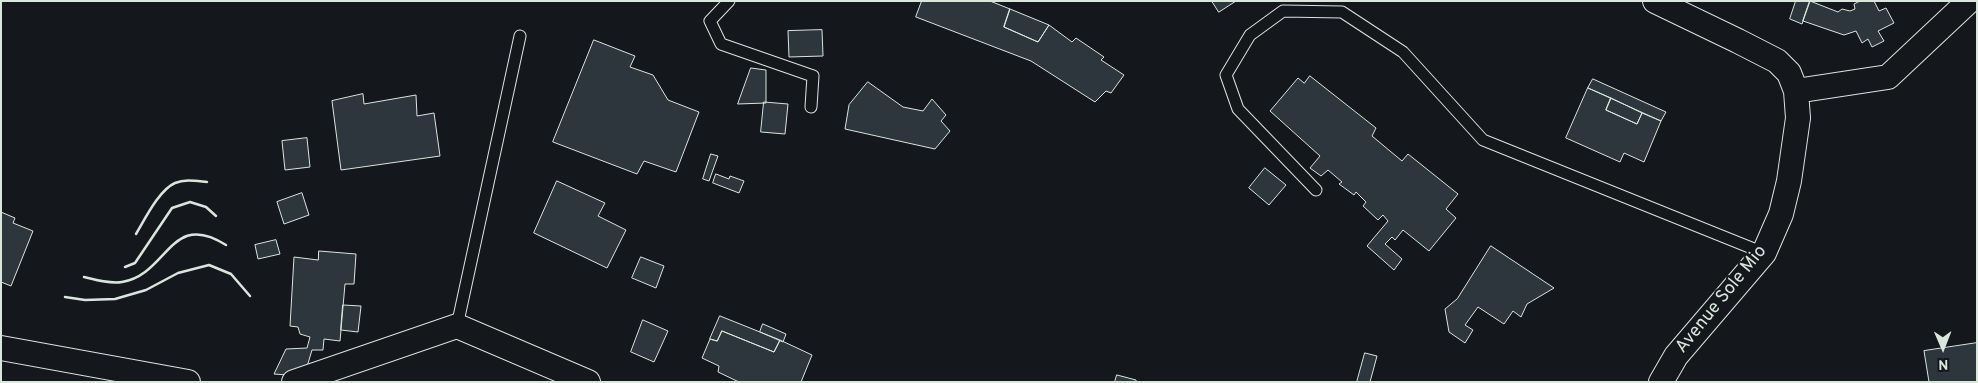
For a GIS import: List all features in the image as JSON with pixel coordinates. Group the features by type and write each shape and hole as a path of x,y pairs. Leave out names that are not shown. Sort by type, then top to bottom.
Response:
{"street":[{"name":"Avenue Sole Mio","path":"1655,1 1777,62 1790,73 1796,91 1798,118 1789,181 1780,214 1764,253 1676,356 1661,382"},
{"path":"1796,91 1888,77 1969,1"},
{"path":"294,382 457,326 588,382"},
{"path":"1,348 188,382"}],"lane":[{"path":"729,1 710,21 720,44 814,76 810,107"},
{"path":"1316,190 1238,109 1226,75 1250,35 1283,11 1342,12 1403,52 1483,140 1764,253"},
{"path":"457,326 520,36"}],"building":[{"path":"922,1 990,1 1010,9 1004,27 1038,42 1049,25 1072,42 1076,38 1104,57 1101,60 1124,75 1111,93 1106,91 1095,102 1031,61 916,17"},
{"path":"1212,1 1236,1 1219,12"},
{"path":"1796,1 1810,1 1802,24 1790,19"},
{"path":"1810,1 1838,12 1842,9 1850,11 1855,9 1854,4 1860,1 1874,1 1879,11 1886,8 1894,23 1878,31 1884,41 1872,47 1868,39 1862,43 1856,31 1844,35 1803,21"},
{"path":"1010,9 1049,25 1038,42 1004,27"},
{"path":"822,30 823,56 789,57 788,31"},
{"path":"594,40 635,56 630,67 653,75 668,100 699,112 676,172 644,161 637,174 553,142"},
{"path":"751,68 766,70 766,103 738,104"},
{"path":"1310,76 1376,128 1372,136 1402,161 1408,154 1458,194 1446,209 1456,218 1429,251 1403,230 1395,240 1392,237 1385,244 1402,259 1394,270 1367,246 1388,221 1383,215 1378,220 1363,206 1366,202 1356,192 1354,195 1339,184 1342,182 1328,170 1321,176 1310,168 1320,156 1270,111 1298,78 1304,83"},
{"path":"1593,79 1666,112 1661,121 1588,88"},
{"path":"868,82 903,107 923,111 932,99 946,115 941,121 950,131 935,149 845,129 849,105"},
{"path":"1588,88 1611,98 1606,110 1637,124 1642,113 1661,121 1644,162 1624,153 1620,162 1566,138"},
{"path":"363,94 364,104 416,95 417,116 434,113 440,156 341,170 332,101"},
{"path":"1611,98 1642,113 1637,124 1606,110"},
{"path":"764,102 788,104 785,134 761,132"},
{"path":"307,138 310,167 285,170 282,141"},
{"path":"711,154 718,156 709,181 703,179"},
{"path":"1265,168 1286,185 1269,205 1249,188"},
{"path":"716,174 729,179 730,176 744,181 739,193 713,183"},
{"path":"557,181 605,203 598,216 626,230 607,268 534,233"},
{"path":"302,193 309,215 284,224 277,202"},
{"path":"1,212 15,218 13,223 33,231 11,286 1,282"},
{"path":"276,240 280,254 258,259 255,245"},
{"path":"1491,246 1554,288 1527,304 1521,317 1513,311 1504,324 1478,307 1465,325 1473,330 1465,343 1449,332 1445,309 1457,299"},
{"path":"319,251 356,254 354,284 345,284 340,341 324,339 323,350 312,350 306,370 288,375 274,374 286,349 307,348 310,337 300,334 298,327 290,326 294,257 318,260"},
{"path":"641,257 664,266 656,288 632,278"},
{"path":"343,305 361,306 358,332 341,330"},
{"path":"720,316 780,340 774,352 722,331 717,341 710,339"},
{"path":"643,320 668,331 654,362 631,352"},
{"path":"763,324 786,334 783,342 760,332"},
{"path":"722,331 774,352 780,340 812,355 801,382 739,382 718,372 719,366 702,358 710,339 717,341"},
{"path":"1977,343 1977,382 1929,382 1924,351"},
{"path":"1365,353 1377,356 1370,382 1357,382"},
{"path":"1117,375 1136,380 1136,382 1115,382"}],"wall":[{"path":"136,234 153,206 169,187 183,181 207,182"},
{"path":"125,267 135,263 172,208 190,202 206,207 216,216"},
{"path":"84,277 117,282 137,277 150,268 170,247 181,239 193,235 207,236 226,245"},
{"path":"65,297 85,300 115,299 146,290 178,273 209,265 231,274 250,296"}]}
